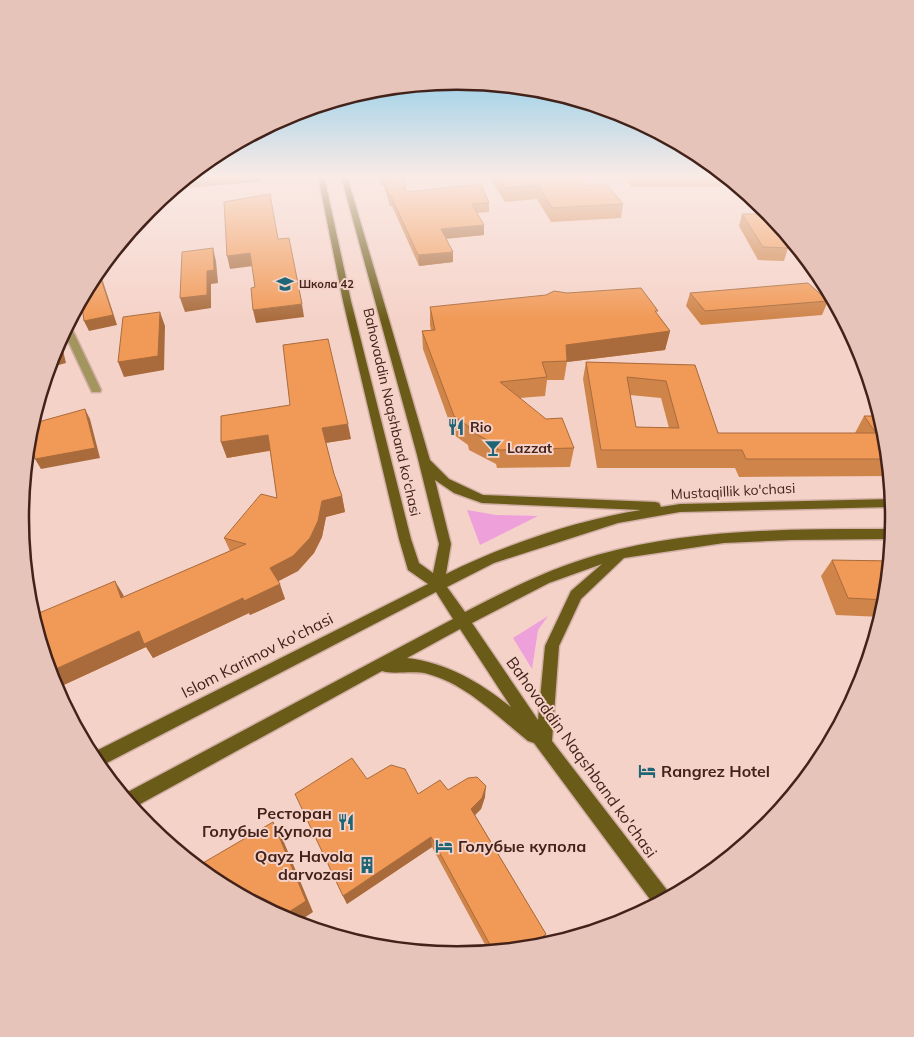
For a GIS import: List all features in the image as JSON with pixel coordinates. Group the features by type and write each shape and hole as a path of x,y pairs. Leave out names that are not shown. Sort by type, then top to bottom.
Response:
{"main road":[{"name":"Bahovaddin Naqshband ko'chasi","path":"331,224 347,301 413,566 438,584 544,742 659,896"},
{"name":"Bahovaddin Naqshband ko'chasi","path":"358,224 423,456 445,544 438,584"},
{"path":"423,456 435,476 456,489 482,499 680,508"},
{"name":"Mustaqillik ko'chasi","path":"438,584 489,559 618,518 680,508 884,503"},
{"path":"133,799 462,619 555,574 622,554 677,543 782,535 884,534"},
{"path":"544,742 552,646 576,595 622,554"},
{"name":"Islom Karimov ko'chasi","path":"101,757 438,584"},
{"path":"371,669 400,664 430,667 458,678 544,742"}],"street":[{"path":"70,335 96,390"}],"shaded area":[{"path":"467,510 496,515 538,516 480,545"},
{"path":"548,616 538,630 532,669 513,638"}],"building":[{"path":"225,224 275,224 278,239 289,238 302,304 253,310 251,288 255,287 250,253 227,256"},
{"path":"404,224 484,225 441,229 453,252 418,255"},
{"path":"749,224 768,224 788,248 763,247"},
{"path":"213,248 214,270 207,271 207,295 180,298 182,252"},
{"path":"101,280 113,315 84,321 83,311"},
{"path":"808,283 826,301 705,311 690,293"},
{"path":"641,288 670,331 566,345 567,361 542,362 547,377 500,382 546,419 562,418 574,448 498,450 497,445 470,431 468,426 454,416 422,331 435,330 430,307 546,295 554,291 567,293"},
{"path":"160,312 158,356 118,362 123,317"},
{"path":"328,339 348,424 322,428 342,496 322,501 318,521 310,538 293,556 270,568 280,584 244,601 243,598 144,644 139,631 56,669 39,613 115,581 121,598 246,544 224,538 261,494 277,498 268,435 221,442 221,416 290,405 283,345"},
{"path":"586,362 695,365 718,433 876,433 864,416 873,416 881,459 746,459 742,450 601,450","holes":["627,377 666,381 679,428 636,427"]},
{"path":"85,409 95,448 35,459 34,452 40,422"},
{"path":"832,560 883,561 877,600 848,598"},
{"path":"352,758 367,779 391,765 405,769 418,794 440,780 448,790 468,778 477,777 486,786 482,798 471,809 546,934 540,939 490,945 431,837 343,896 295,794"},
{"path":"273,822 306,901 289,912 243,889 203,863"}],"place":[{"name":"Школа 42","path":"285,284"},
{"name":"Rio","path":"456,427"},
{"name":"Lazzat","path":"493,448"},
{"name":"Rangrez Hotel","path":"647,771"},
{"name":"Ресторан Голубые Купола","path":"346,822"},
{"name":"Голубые купола","path":"444,846"},
{"name":"Qayz Havola darvozasi","path":"367,865"}]}
